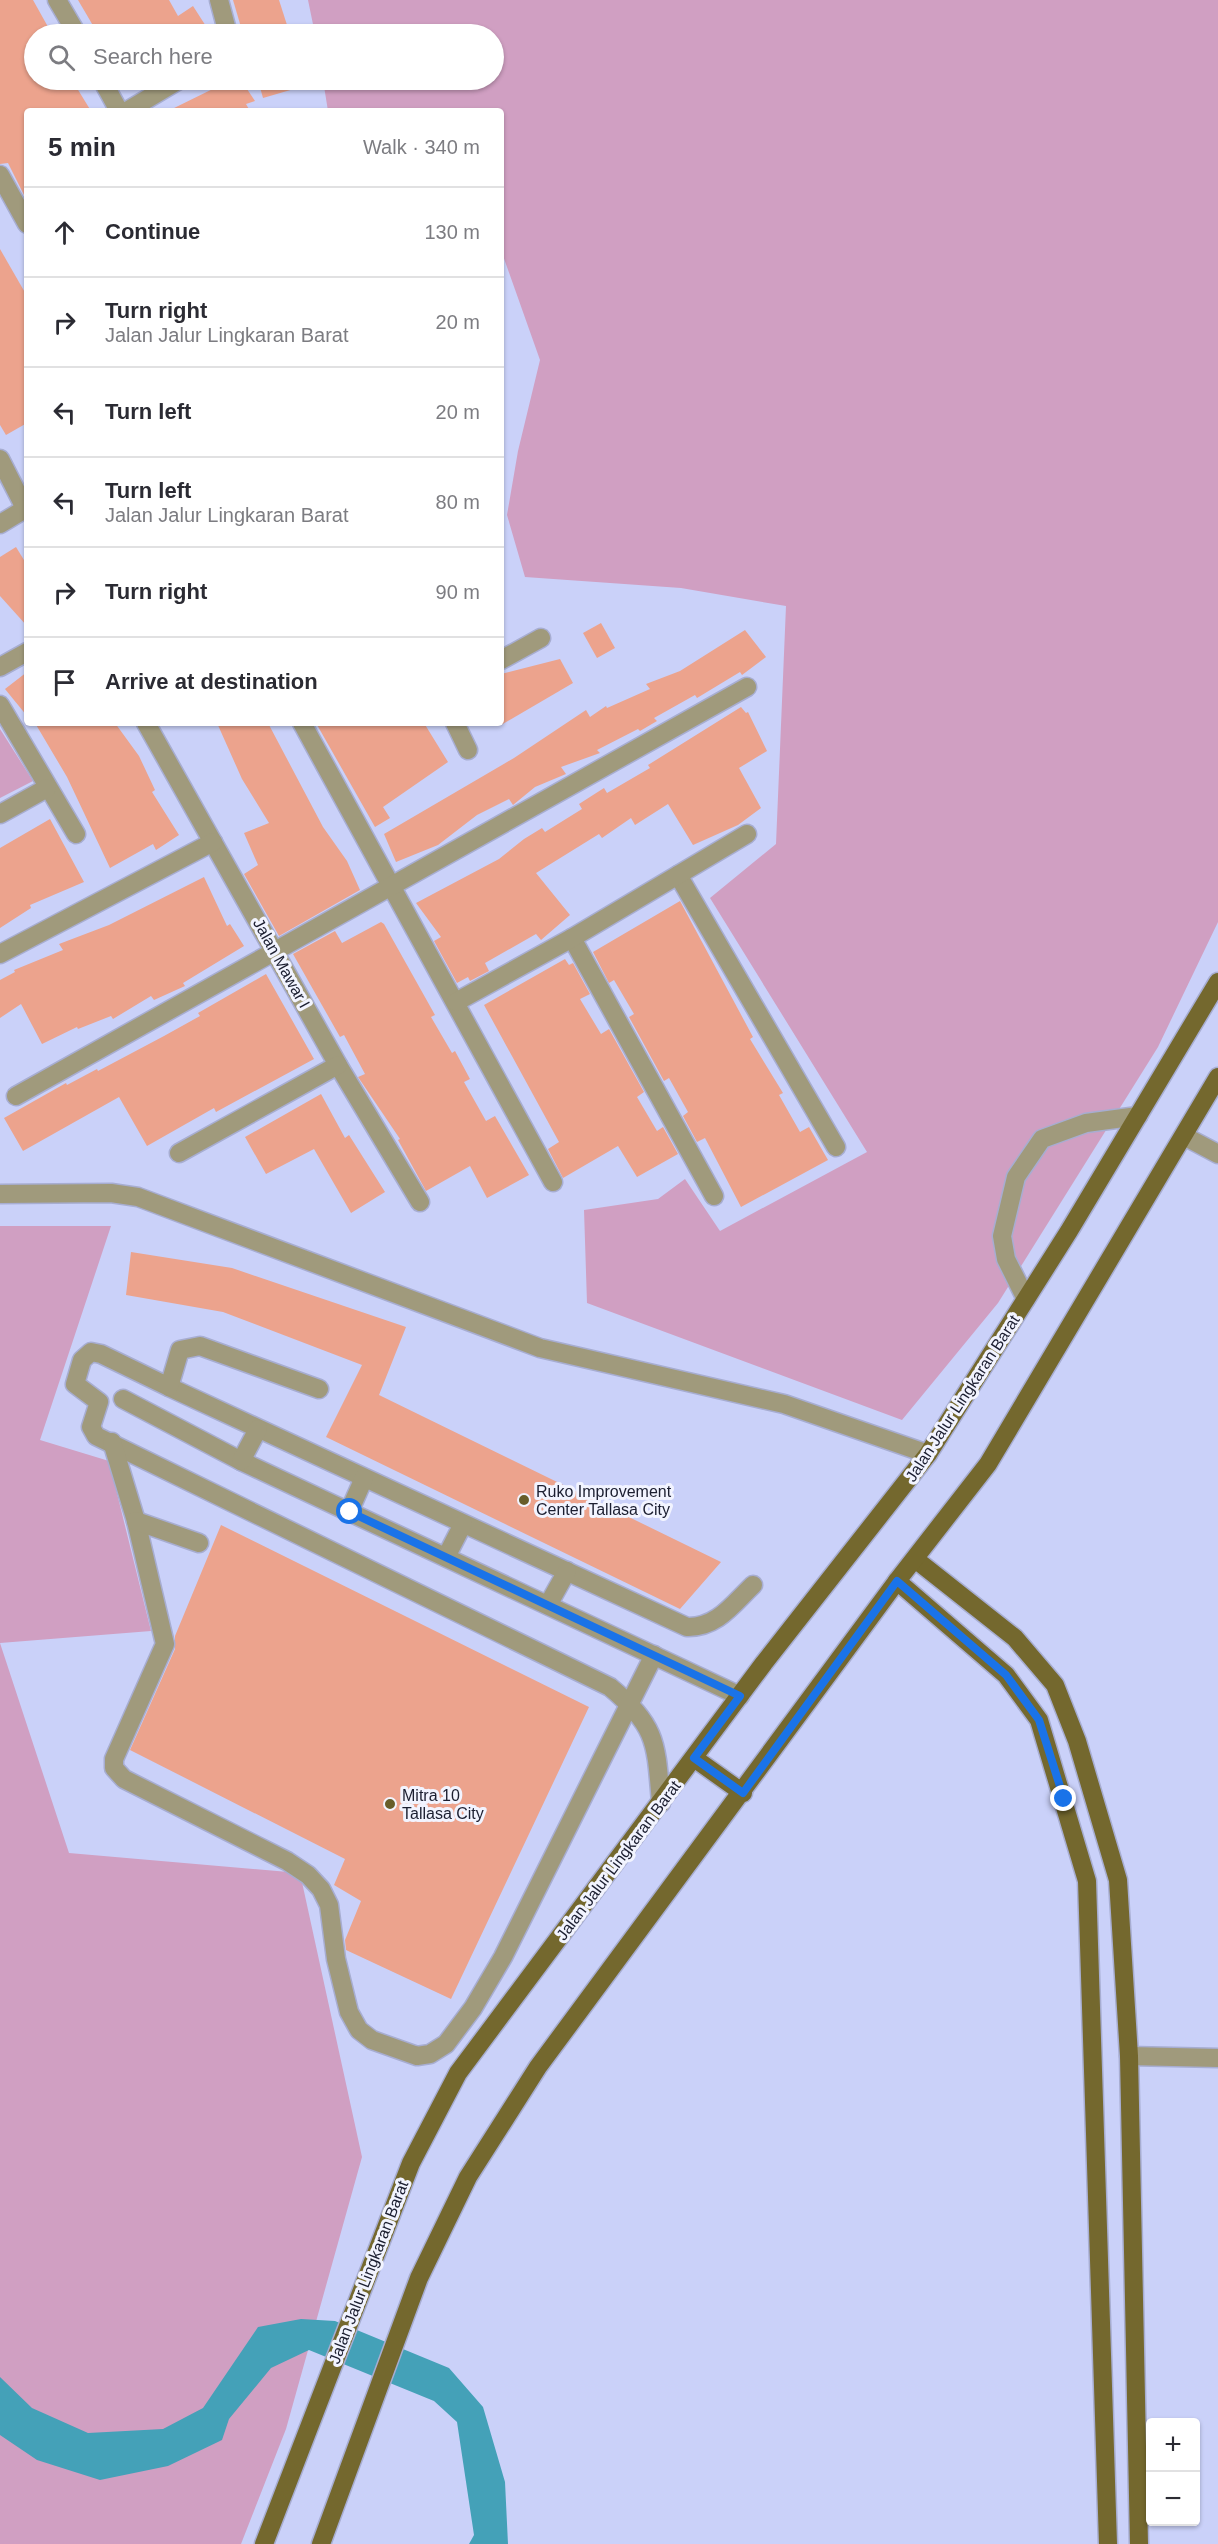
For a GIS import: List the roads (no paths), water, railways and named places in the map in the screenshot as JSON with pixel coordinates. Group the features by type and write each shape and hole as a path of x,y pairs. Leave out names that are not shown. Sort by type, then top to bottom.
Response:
{"main road":[{"name":"Jalan Jalur Lingkaran Barat","path":"264,2544 369,2266 411,2163 458,2073 740,1696 928,1454 1026,1299 1218,982"},
{"path":"321,2544 419,2278 468,2177 538,2067 743,1793 897,1581 988,1464 1218,1077"},
{"path":"915,1559 1015,1638 1054,1685 1077,1741 1118,1880 1130,2055 1139,2544"},
{"path":"897,1581 1006,1675 1039,1720 1087,1881 1108,2544"},
{"path":"694,1758 743,1793"}],"street":[{"path":"57,0 71,24"},
{"path":"219,0 225,24"},
{"path":"107,90 117,108"},
{"path":"132,108 162,90"},
{"path":"0,175 24,219"},
{"path":"0,459 24,507"},
{"path":"0,524 24,512"},
{"path":"504,658 542,638"},
{"path":"0,667 24,654"},
{"path":"16,1096 747,687"},
{"path":"0,705 76,834"},
{"name":"Jalan Mawar I","path":"148,726 276,950 338,1065 420,1202"},
{"path":"304,726 553,1182"},
{"path":"456,726 468,750"},
{"path":"0,814 47,788"},
{"path":"456,1002 572,938 747,834"},
{"path":"0,954 213,842"},
{"path":"678,875 836,1147"},
{"path":"572,938 714,1196"},
{"path":"179,1153 338,1065"},
{"path":"1026,1299 1006,1259 1002,1236 1016,1177 1042,1139 1086,1123 1138,1116"},
{"path":"1184,1136 1218,1154"},
{"path":"0,1194 111,1193 138,1197 540,1347 784,1404 928,1454"},
{"path":"169,1387 180,1350 200,1346 319,1389"},
{"path":"740,1696 241,1461 123,1399 99,1402 75,1384 82,1360 91,1352 101,1354 135,1372 687,1627 703,1627 717,1620 753,1585"},
{"path":"123,1399 135,1372"},
{"path":"99,1402 91,1427 96,1436 595,1679 629,1703 645,1720 655,1745 661,1803"},
{"path":"241,1461 258,1429"},
{"path":"112,1442 136,1521 165,1644 114,1759 116,1773 287,1861 308,1875 321,1889 329,1905 336,1959 349,2012 358,2030 372,2040 417,2056 430,2054 446,2044 473,2008 503,1957 654,1655"},
{"path":"350,1512 364,1478"},
{"path":"136,1521 199,1544"},
{"path":"446,1557 463,1524"},
{"path":"548,1605 567,1571"},
{"path":"1130,2055 1218,2058"}],"place":[{"name":"Ruko Improvement Center Tallasa City","path":"524,1500"},
{"name":"Mitra 10 Tallasa City","path":"390,1804"}]}
